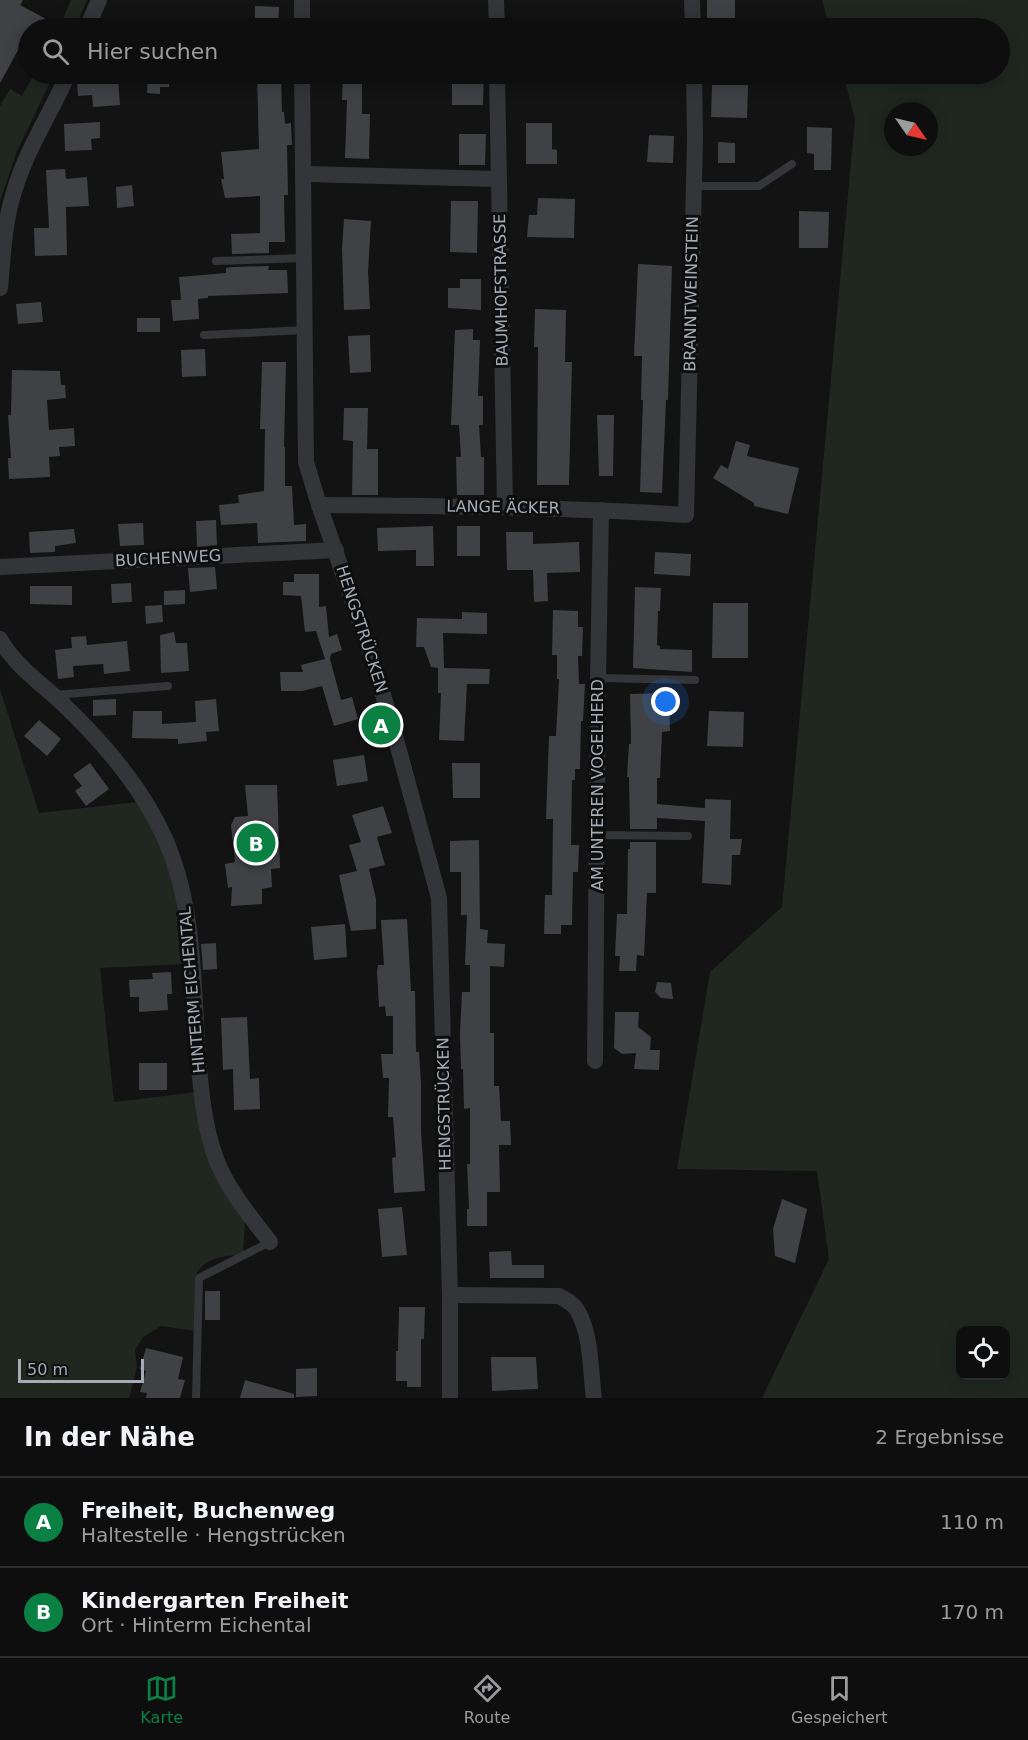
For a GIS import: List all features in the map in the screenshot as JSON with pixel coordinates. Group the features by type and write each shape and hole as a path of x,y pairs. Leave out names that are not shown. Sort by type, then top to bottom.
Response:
{"street":[{"path":"91,18 99,0"},
{"path":"302,0 302,18"},
{"path":"496,0 497,18"},
{"path":"692,0 693,18"},
{"path":"0,288 13,193 27,157 63,84"},
{"name":"HENGSTRÜCKEN","path":"302,84 306,462 388,709 439,898 450,1295 450,1398"},
{"name":"BAUMHOFSTRASSE","path":"497,84 505,507"},
{"name":"BRANNTWEINSTEIN","path":"686,515 694,186 694,84"},
{"path":"303,174 498,179"},
{"name":"LANGE ÄCKER","path":"319,505 505,507 686,515"},
{"name":"AM UNTEREN VOGELHERD","path":"596,1061 601,510"},
{"name":"BUCHENWEG","path":"0,567 336,550"},
{"name":"HINTERM EICHENTAL","path":"0,639 19,663 86,726 112,755 141,796 167,844 176,868 190,927 200,1079 211,1143 222,1174 231,1190 270,1242"},
{"path":"450,1295 558,1296 570,1302 577,1310 586,1335 594,1398"}],"lane":[{"path":"694,186 759,186 792,164"},
{"path":"216,261 304,258"},
{"path":"204,334 305,330"},
{"path":"598,678 695,680"},
{"path":"54,695 168,686"},
{"path":"597,835 688,836"},
{"path":"196,1398 199,1278 270,1242"}],"shaded area":[{"path":"71,0 87,0 79,18 63,18"},
{"path":"822,0 1028,0 1028,1398 762,1398 829,1259 817,1171 677,1169 710,972 782,907 855,119 846,84 1010,84 1010,18 827,18"},
{"path":"29,84 49,84 17,151 0,201 0,106 10,89 22,96"},
{"path":"0,689 39,813 137,802 162,847 178,901 186,964 100,968 114,1102 197,1092 245,1225 243,1255 214,1259 198,1271 195,1278 196,1331 161,1326 143,1337 135,1350 137,1367 129,1398 0,1398"}],"building":[{"path":"0,0 23,0 20,5 44,18 18,18 18,50 0,83"},
{"path":"707,0 735,0 735,18 707,18"},
{"path":"255,6 279,7 278,18 255,18"},
{"path":"77,84 118,84 120,105 93,107 92,95 78,96"},
{"path":"147,84 169,84 169,87 160,87 160,94 147,93"},
{"path":"257,84 281,84 282,112 284,112 285,124 291,123 292,145 287,145 288,195 284,195 285,242 269,242 269,253 232,254 231,234 260,233 260,196 225,198 221,179 224,179 221,152 259,149"},
{"path":"343,84 362,84 362,114 370,114 369,159 345,158 347,100 342,100"},
{"path":"452,84 484,84 483,105 452,105"},
{"path":"712,85 748,85 747,118 711,117"},
{"path":"100,122 100,138 91,139 92,150 65,151 64,124"},
{"path":"526,123 552,123 552,149 557,150 557,164 526,164"},
{"path":"807,127 832,128 831,170 814,170 814,154 807,153"},
{"path":"459,134 486,134 485,165 459,165"},
{"path":"649,135 674,136 673,163 647,162"},
{"path":"718,142 735,143 735,163 718,163"},
{"path":"65,169 66,179 87,177 89,206 66,207 67,255 35,256 34,228 49,228 46,170"},
{"path":"132,185 134,206 117,208 116,187"},
{"path":"538,198 575,199 574,238 527,237 529,215 537,215"},
{"path":"451,201 478,201 477,253 450,252"},
{"path":"799,211 829,212 828,248 799,248"},
{"path":"344,219 371,221 368,272 370,309 344,310 342,249"},
{"path":"638,264 672,266 668,400 666,400 662,493 640,492 642,356 634,356"},
{"path":"269,266 268,270 287,270 288,293 208,296 208,298 198,299 199,319 173,321 171,300 181,300 179,277 226,273 226,268 232,267"},
{"path":"460,279 481,279 481,310 448,308 448,288 460,288"},
{"path":"41,302 43,322 18,324 16,304"},
{"path":"535,309 566,310 565,362 572,362 569,485 537,485 538,347 534,347"},
{"path":"137,318 160,318 160,332 137,332"},
{"path":"473,329 473,340 480,340 478,396 483,396 483,425 479,425 481,457 484,457 484,495 457,495 456,457 461,457 459,425 451,425 455,330"},
{"path":"370,335 371,372 350,373 348,336"},
{"path":"205,349 206,376 182,377 181,350"},
{"path":"262,362 286,362 285,486 292,486 294,525 306,524 306,541 258,543 257,523 221,525 219,505 239,503 238,495 264,491 265,429 260,429"},
{"path":"12,370 60,371 61,385 65,385 66,398 47,400 49,430 74,428 75,446 59,447 60,456 49,457 50,477 9,479 8,458 11,458 8,415 11,415"},
{"path":"344,408 368,408 367,449 378,449 378,495 352,495 353,441 343,440"},
{"path":"597,415 614,415 613,476 599,476"},
{"path":"736,441 750,445 747,456 799,468 788,514 754,506 754,503 713,478 721,465 728,469"},
{"path":"216,520 217,545 197,547 196,521"},
{"path":"143,523 144,545 120,546 118,524"},
{"path":"433,526 434,566 416,566 416,550 378,551 377,528"},
{"path":"457,526 480,526 480,556 457,556"},
{"path":"74,529 76,543 55,546 55,552 30,553 29,532"},
{"path":"506,532 533,532 533,544 579,542 580,572 547,573 548,601 534,602 533,570 507,570"},
{"path":"655,552 691,554 690,576 654,574"},
{"path":"215,567 217,589 190,592 188,568"},
{"path":"294,574 319,574 319,607 326,606 329,637 337,634 342,650 331,654 330,659 341,700 352,697 358,719 334,726 322,686 302,691 281,691 280,672 303,672 301,665 325,659 316,631 305,632 301,596 283,595 283,582 294,582"},
{"path":"131,583 132,602 112,603 111,584"},
{"path":"30,586 72,586 72,605 30,604"},
{"path":"635,587 661,588 657,645 660,649 692,650 692,672 633,668"},
{"path":"185,590 185,604 164,605 164,591"},
{"path":"713,603 748,603 748,658 712,658"},
{"path":"162,605 163,622 146,624 145,606"},
{"path":"553,610 578,611 578,627 583,627 582,656 578,656 579,684 585,684 583,721 581,721 580,769 575,769 575,780 572,780 571,845 579,845 578,872 573,872 572,925 561,925 561,934 544,934 545,895 552,895 553,819 546,819 549,736 556,736 559,679 557,679 557,655 552,655"},
{"path":"462,612 487,613 487,634 443,633 444,668 490,669 489,684 467,684 464,741 439,740 441,693 438,693 438,668 431,667 424,647 416,647 417,618 462,619"},
{"path":"174,632 176,643 187,643 189,671 161,673 160,635"},
{"path":"86,636 87,645 127,641 130,671 104,674 103,664 73,666 74,677 58,679 55,650 72,648 71,637"},
{"path":"669,693 670,731 662,732 660,778 657,778 657,804 705,808 705,799 731,800 730,839 742,839 740,855 732,855 731,885 702,883 705,821 657,818 657,829 630,829 629,777 627,777 629,744 631,744 630,694"},
{"path":"116,699 116,715 93,716 93,700"},
{"path":"216,699 219,731 206,732 207,741 178,744 178,739 132,738 133,711 162,711 162,724 196,722 195,701"},
{"path":"709,711 744,712 743,747 707,746"},
{"path":"39,720 61,739 47,756 24,736"},
{"path":"364,755 368,781 337,786 333,760"},
{"path":"90,763 109,789 86,806 75,791 82,786 73,775"},
{"path":"452,763 480,763 480,798 453,798"},
{"path":"245,785 277,785 280,868 271,869 272,887 262,889 262,904 231,906 232,887 228,888 225,864 235,862 231,825 235,817 248,816"},
{"path":"383,806 392,833 377,837 385,865 369,869 376,899 376,929 351,931 339,875 357,871 349,845 361,842 352,815"},
{"path":"479,840 480,929 488,930 487,943 505,944 504,967 490,966 490,1033 494,1033 494,1086 499,1086 501,1121 510,1121 511,1145 499,1145 500,1192 487,1192 487,1226 467,1226 470,1108 464,1109 460,1034 462,992 470,992 470,965 465,965 467,915 461,915 461,872 450,872 450,841"},
{"path":"630,842 656,842 656,893 647,893 644,956 637,955 636,971 619,971 620,956 615,956 617,914 627,914"},
{"path":"407,919 411,991 415,991 416,1052 419,1052 425,1191 394,1193 392,1158 396,1157 393,1117 388,1117 389,1078 383,1078 381,1054 393,1054 393,1016 386,1016 385,1006 379,1007 377,972 378,965 384,965 381,920"},
{"path":"345,924 347,957 314,960 311,927"},
{"path":"216,943 217,969 203,970 201,944"},
{"path":"171,972 172,994 167,994 168,1010 139,1012 139,997 130,997 129,980 153,979 152,973"},
{"path":"657,982 671,983 673,999 661,998 655,992"},
{"path":"615,1012 639,1012 638,1027 651,1037 650,1050 660,1050 659,1070 634,1069 636,1053 622,1054 614,1048"},
{"path":"247,1017 250,1079 259,1078 260,1109 234,1110 233,1069 223,1070 221,1018"},
{"path":"139,1063 167,1063 167,1090 139,1090"},
{"path":"782,1199 807,1209 795,1263 775,1256 773,1229"},
{"path":"402,1207 407,1255 382,1257 378,1209"},
{"path":"511,1251 512,1265 544,1265 544,1278 490,1278 489,1252"},
{"path":"205,1291 220,1291 220,1320 205,1320"},
{"path":"399,1307 425,1307 424,1339 421,1339 421,1387 407,1387 407,1381 396,1381"},
{"path":"146,1348 183,1357 178,1379 185,1380 180,1398 146,1398 147,1393 140,1392 146,1371 140,1369"},
{"path":"491,1357 536,1357 538,1389 492,1391"},
{"path":"317,1368 317,1396 296,1397 296,1369"},
{"path":"245,1380 294,1394 294,1398 240,1398"}],"place":[{"name":"Freiheit, Buchenweg","path":"381,725"},
{"name":"Kindergarten Freiheit","path":"256,843"}]}
